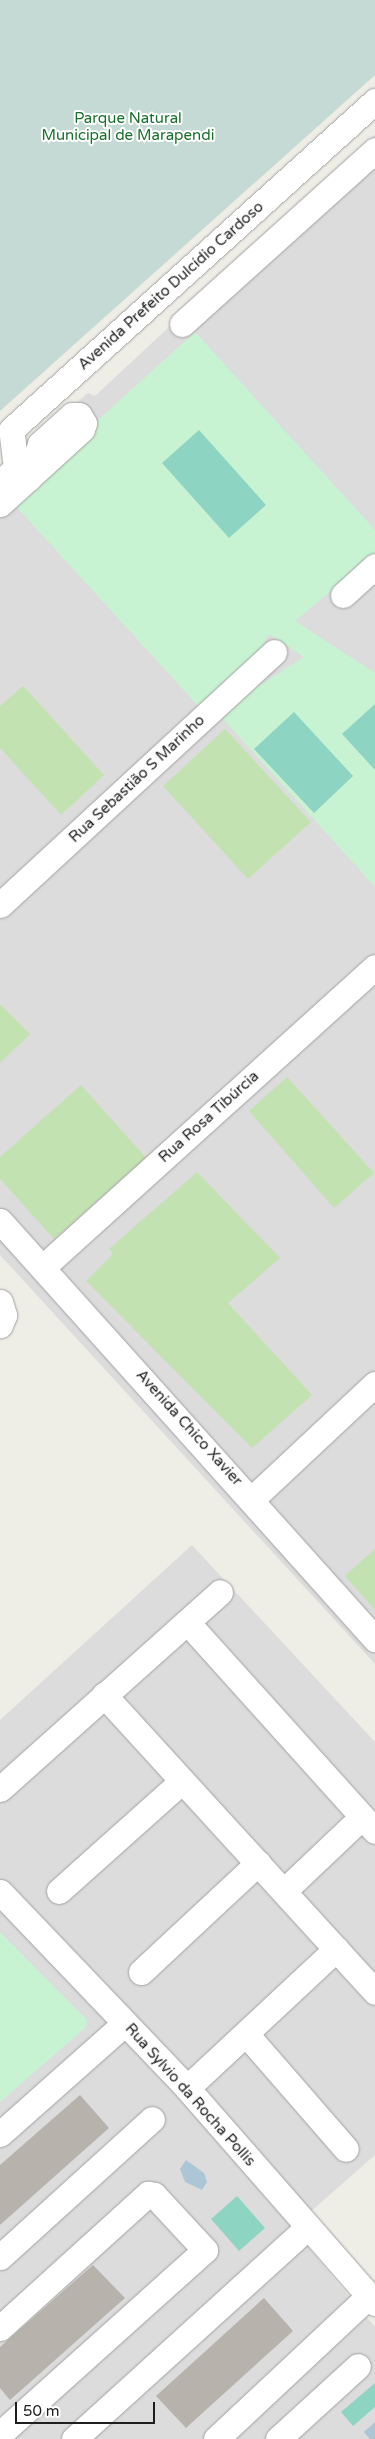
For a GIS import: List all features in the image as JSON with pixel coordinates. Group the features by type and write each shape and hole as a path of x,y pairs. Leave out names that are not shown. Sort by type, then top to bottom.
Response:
{"street":[{"name":"Avenida Prefeito Dulcídio Cardoso","path":"0,483 16,468 6,433 375,101"},
{"path":"182,324 375,150"},
{"path":"0,504 29,478"},
{"path":"344,595 375,566"},
{"name":"Rua Sebastião S Marinho","path":"0,905 274,652"},
{"name":"Rua Rosa Tibúrcia","path":"43,1267 375,967"},
{"name":"Avenida Chico Xavier","path":"0,1221 253,1498 375,1639"},
{"path":"0,1302 4,1315 0,1325"},
{"path":"253,1498 375,1384"},
{"path":"0,1789 220,1592"},
{"path":"187,1622 368,1824 285,1890"},
{"path":"104,1696 285,1890 375,1992"},
{"path":"59,1891 182,1781"},
{"path":"141,1972 258,1863"},
{"name":"Rua Sylvio da Rocha Pollis","path":"0,1892 187,2088 372,2299"},
{"path":"187,2088 336,1949"},
{"path":"0,2134 125,2023"},
{"path":"246,2034 346,2149"},
{"path":"0,2257 152,2119"},
{"path":"0,2328 148,2194 154,2195 205,2250 0,2434"},
{"path":"74,2439 308,2227"},
{"path":"216,2439 372,2299"},
{"path":"278,2439 358,2366"}],"shaded area":[{"path":"375,135 375,1664 0,1255 0,493 27,446 88,393 95,396"},
{"path":"192,1545 375,1742 375,2155 292,2228 375,2327 375,2439 0,2439 0,1720"},
{"path":"186,2160 204,2173 207,2182 202,2190 185,2182 180,2169"},
{"path":"375,2422 375,2439 370,2439 364,2432"}],"green space":[{"name":"Parque Natural Municipal de Marapendi","path":"0,0 375,0 375,75 0,411"},
{"path":"195,332 375,530 375,554 295,621 375,673 375,887 223,719 251,691 304,657 269,634 250,666 201,709 10,500"},
{"path":"199,430 266,505 229,538 162,463"},
{"path":"23,686 104,775 61,815 0,748 0,706"},
{"path":"375,704 375,770 342,734"},
{"path":"294,712 353,776 314,813 254,749"},
{"path":"225,729 311,822 248,879 163,786"},
{"path":"0,1004 30,1034 0,1063"},
{"path":"287,1077 374,1173 334,1208 249,1111"},
{"path":"81,1085 146,1158 54,1239 0,1179 0,1157"},
{"path":"197,1172 280,1258 228,1303 312,1395 252,1448 86,1281 113,1254 109,1249"},
{"path":"375,1549 375,1610 345,1576"},
{"path":"0,1932 87,2020 86,2027 0,2102"},
{"path":"237,2196 265,2228 239,2251 211,2219"},
{"path":"375,2383 375,2407 353,2426 341,2412"}],"building":[{"path":"80,2095 109,2128 0,2225 0,2165"},
{"path":"93,2265 125,2298 10,2400 0,2388 0,2347"},
{"path":"264,2298 293,2331 186,2428 156,2396"}]}
